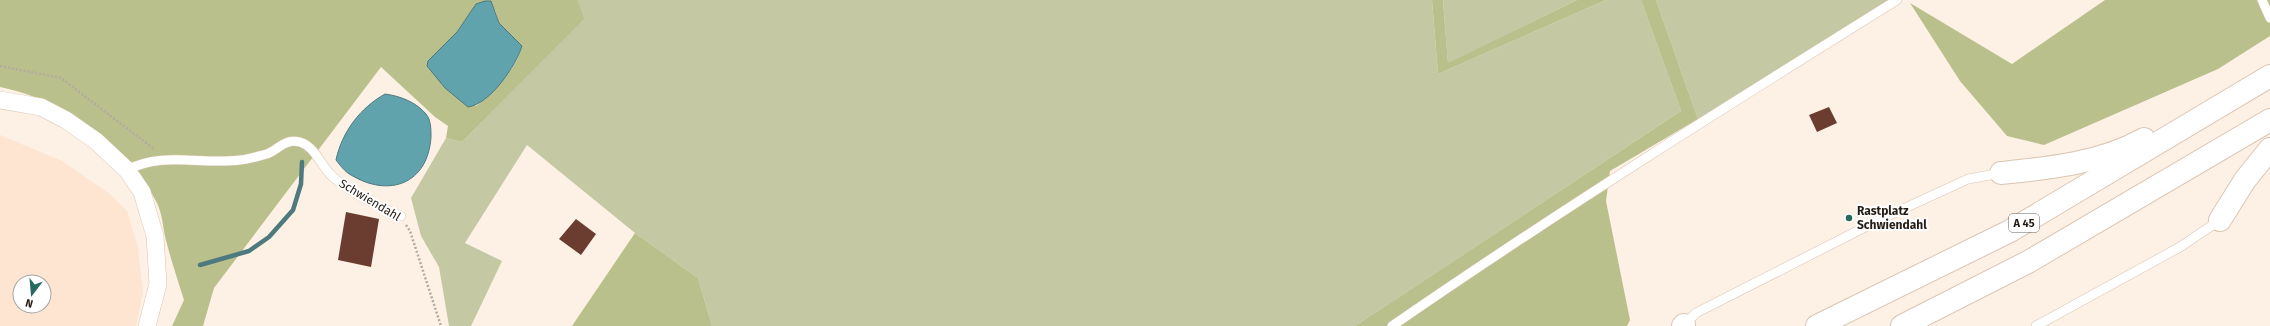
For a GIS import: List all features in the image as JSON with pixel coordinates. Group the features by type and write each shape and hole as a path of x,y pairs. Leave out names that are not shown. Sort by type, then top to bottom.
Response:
{"highway":[{"name":"A 45","path":"1817,326 2010,231 2224,105 2270,76"},
{"path":"2002,173 2081,163 2131,146 2183,118 2224,105"},
{"path":"1902,326 2028,262 2270,120"},
{"path":"2220,220 2245,180 2270,150"}],"street":[{"path":"0,100 41,107 66,120 96,141 127,170 142,192 155,236 158,284 148,326"}],"lane":[{"path":"1392,326 1480,265 1701,123 1897,0"},
{"path":"2262,0 2270,18"},
{"name":"Schwiendahl","path":"127,170 141,163 167,158 239,160 268,153 285,142 299,142 310,147 332,177 375,206 401,216"},
{"path":"1684,325 1696,312 1880,220 1968,179 2002,173"},
{"path":"2036,326 2180,247 2220,220"}],"path":[{"path":"0,66 61,78 167,158"},
{"name":"Schwiendahl","path":"401,216 410,231 441,326"}],"shaded area":[{"path":"0,135 62,161 110,194 127,211 138,248 143,292 136,326 0,326"}],"green space":[{"path":"0,0 578,0 584,19 462,142 446,138 448,126 435,117 381,67 214,288 203,326 172,326 184,300 167,244 159,208 145,182 130,163 112,144 69,114 46,102 23,93 0,87","holes":["476,4 495,10 499,23 522,47 515,64 504,80 491,94 476,106 428,61 457,32"]},
{"path":"578,0 1432,0 1438,74 1606,0 1641,0 1681,111 1355,326 712,326 698,278 635,233 527,145 465,243 502,261 471,326 449,326 439,267 421,236 411,198 446,138 462,142 583,19"},
{"path":"1432,0 1443,0 1448,63 1577,0 1606,0 1438,74"},
{"path":"1443,0 1577,0 1448,64"},
{"path":"1641,0 1656,0 1698,119 1610,171 1606,201 1630,320 1627,326 1355,326 1681,111"},
{"path":"1656,0 1889,0 1698,119"},
{"path":"2105,0 2270,0 2270,36 2218,69 2044,145 2007,136 1960,81 1910,3 2012,64"},
{"path":"635,233 698,278 712,326 572,326"}],"water":[{"path":"491,1 499,23 522,46 514,64 501,83 485,99 468,107 445,88 427,66 428,61 457,32 476,4"},
{"path":"385,94 396,96 413,103 428,116 431,128 428,153 423,166 414,176 404,182 392,185 379,185 365,182 349,174 336,160 343,140 353,122 368,106"}],"building":[{"path":"1829,107 1837,123 1817,132 1809,115"},
{"path":"346,212 379,219 371,267 338,260"},
{"path":"576,219 596,234 581,255 559,239"}],"waterway":[{"path":"200,265 249,251 269,237 293,210 301,184 302,162"}],"place":[{"name":"Rastplatz Schwiendahl","path":"1849,218"}]}
